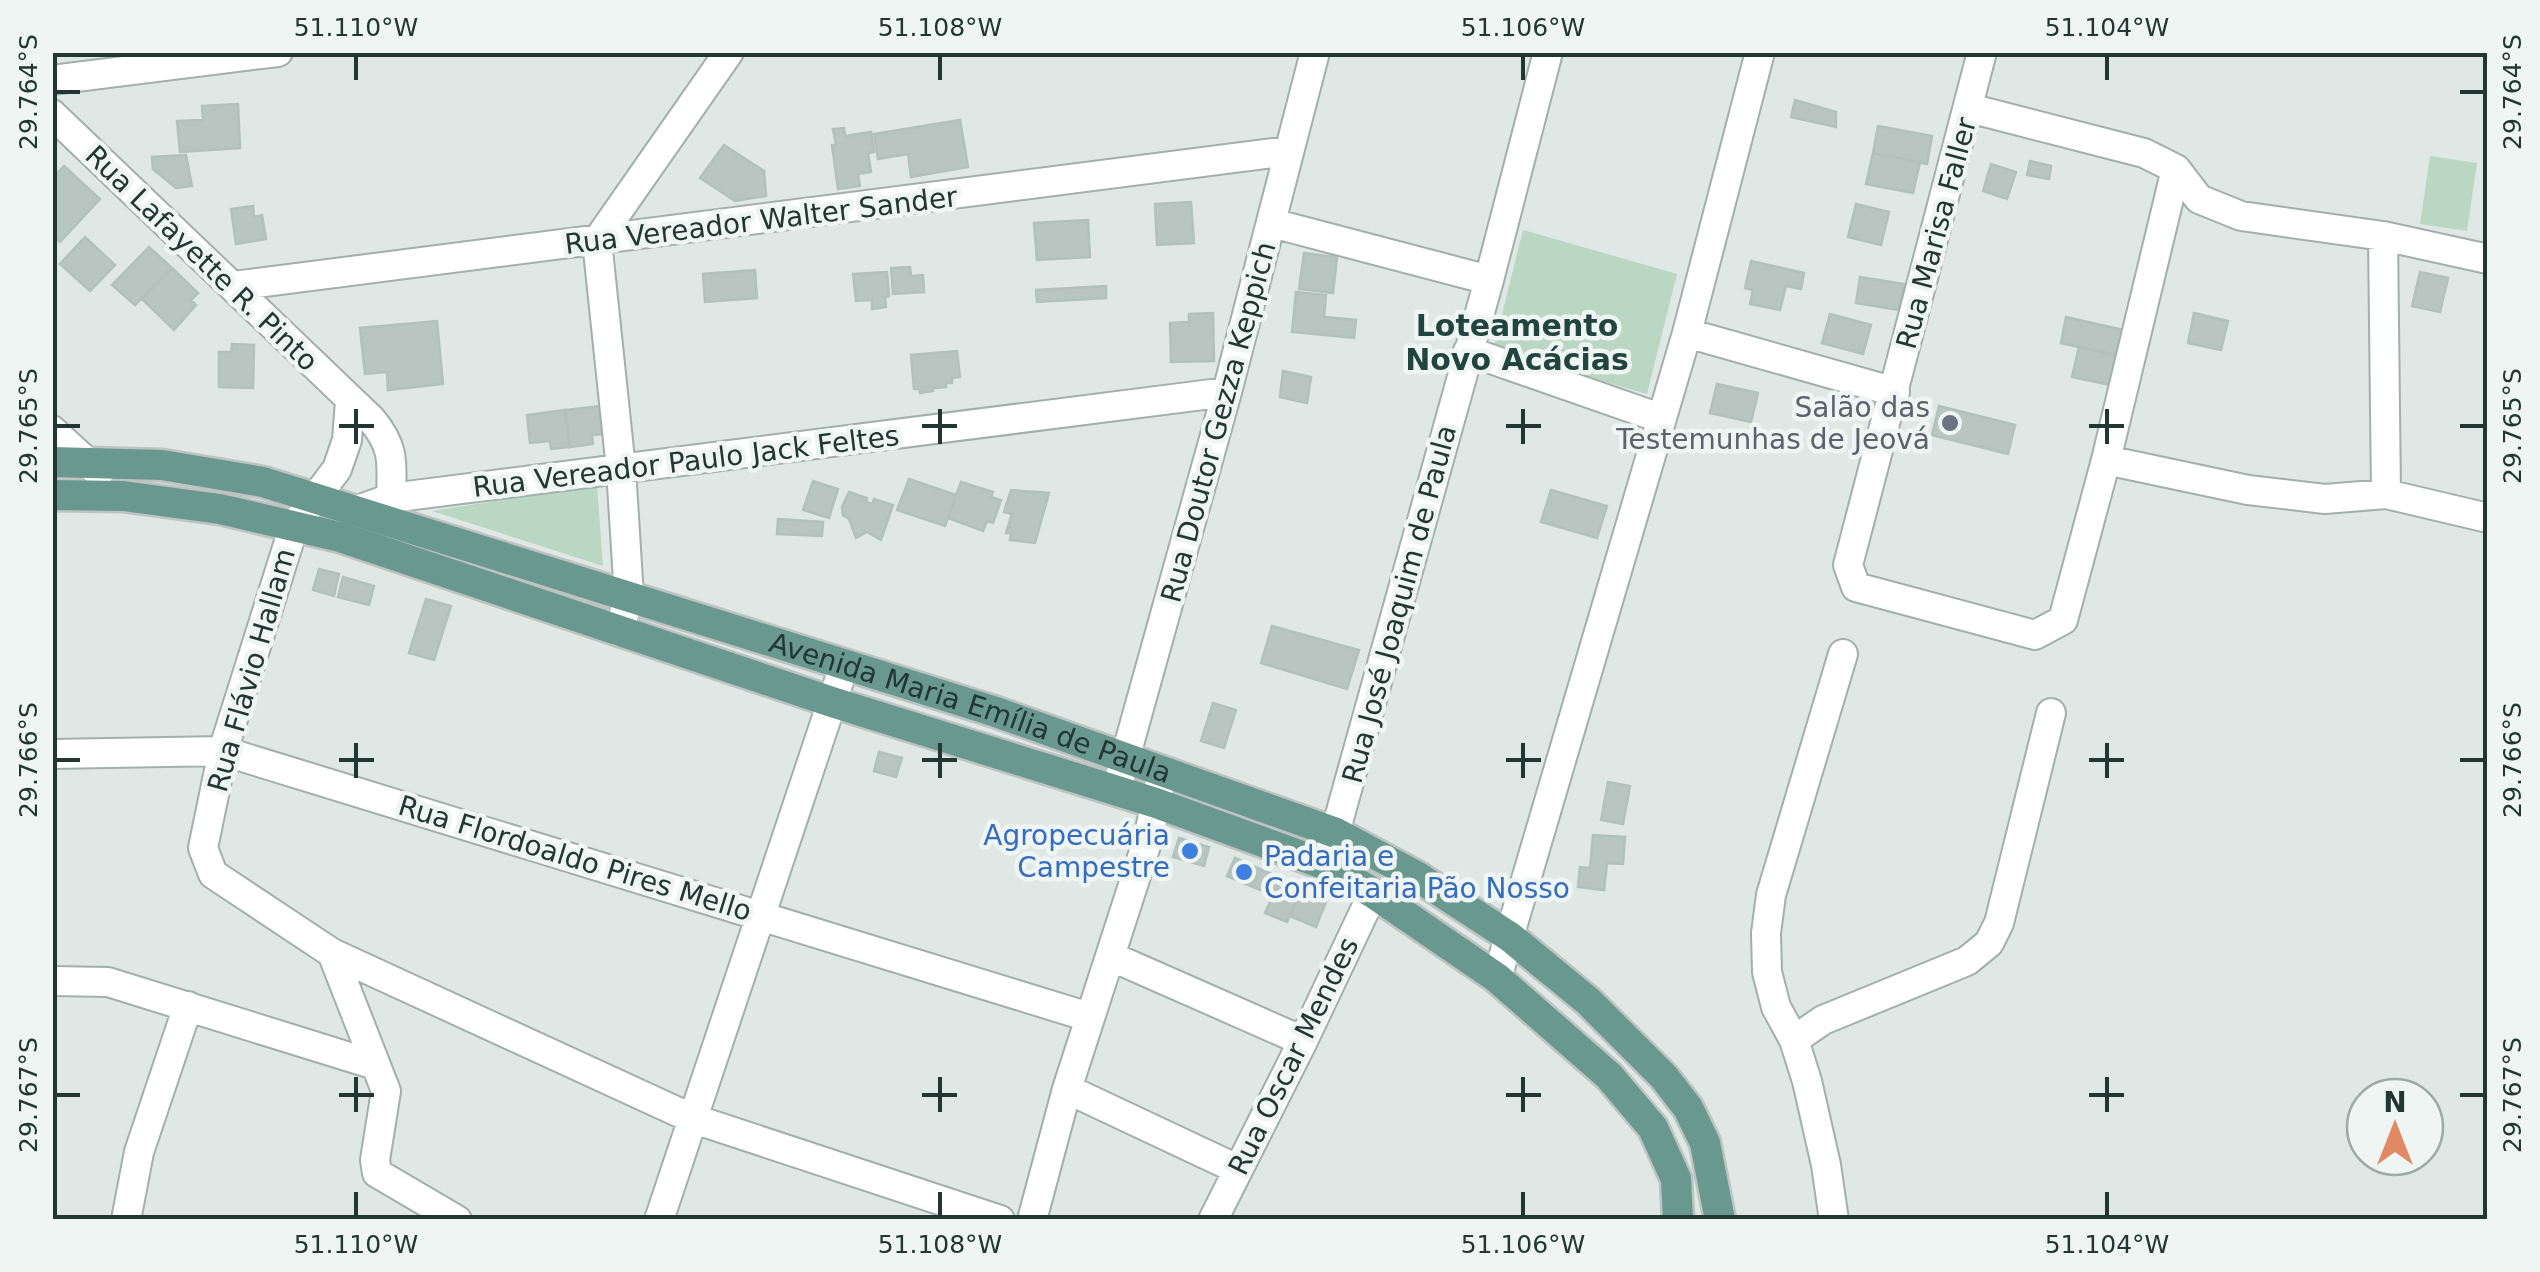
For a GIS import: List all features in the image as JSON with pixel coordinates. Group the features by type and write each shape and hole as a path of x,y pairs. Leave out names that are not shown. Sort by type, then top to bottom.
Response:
{"main road":[{"name":"Avenida Maria Emília de Paula","path":"52,462 162,465 263,482 315,498 347,524 618,632 1115,791 1159,788 1336,833 1418,877 1510,937 1588,1001 1664,1077 1688,1108 1705,1143 1720,1220"},
{"name":"Avenida Maria Emília de Paula","path":"52,495 123,496 220,509 294,526 347,524 629,597 996,712 1126,758 1159,788 1326,866 1373,893 1497,978 1609,1076 1653,1128 1676,1179 1678,1220"}],"street":[{"path":"52,80 210,57 278,52"},
{"path":"618,632 629,597 621,468 597,242 729,52"},
{"name":"Rua Doutor Gezza Keppich","path":"1115,791 1227,392 1315,52"},
{"name":"Rua José Joaquim de Paula","path":"1326,866 1489,280 1548,52"},
{"path":"1497,978 1687,333 1760,52"},
{"name":"Rua Marisa Faller","path":"1982,52 1848,565 1856,587 2035,636 2062,620 2106,460"},
{"path":"1969,108 2144,153 2176,168 2200,199 2240,216 2383,236 2488,259"},
{"name":"Rua Lafayette R. Pinto","path":"52,114 385,436 392,456 391,498"},
{"name":"Rua Vereador Walter Sander","path":"234,286 1288,151"},
{"path":"2176,168 2106,460 2248,490 2326,499 2386,494 2488,518"},
{"path":"1272,223 1489,280"},
{"path":"2383,236 2386,494"},
{"path":"1687,333 1895,392"},
{"path":"1468,352 1660,418"},
{"name":"Rua Vereador Paulo Jack Feltes","path":"347,524 391,498 1227,392"},
{"path":"315,498 343,456 350,401"},
{"path":"52,430 123,496"},
{"name":"Rua Flávio Hallam","path":"315,498 294,526 223,752 203,848 213,874 332,953"},
{"path":"1834,1220 1818,1123 1794,1040 1776,1006 1767,972 1766,934 1772,895 1842,654"},
{"path":"659,1220 844,666"},
{"path":"1794,1040 1823,1020 1967,962 1989,943 1999,923 2050,713"},
{"name":"Rua Flordoaldo Pires Mello","path":"52,754 223,752 1090,1017"},
{"path":"1032,1220 1067,1089 1148,839 1159,788"},
{"name":"Rua Oscar Mendes","path":"1213,1220 1373,893"},
{"path":"332,953 386,1091 375,1160 377,1174 428,1212 457,1220"},
{"path":"332,953 691,1118 1000,1220"},
{"path":"1110,956 1303,1042"},
{"path":"52,981 108,982 375,1065"},
{"path":"126,1220 140,1152 188,1006"},
{"path":"1067,1089 1237,1170"}],"green space":[{"path":"2430,156 2477,163 2467,231 2420,224"},
{"path":"1523,230 1677,274 1647,394 1493,350"},
{"path":"597,485 603,566 432,511"}],"building":[{"path":"1795,100 1836,112 1836,127 1791,117"},
{"path":"238,104 240,148 180,152 177,121 203,120 202,106"},
{"path":"960,120 968,167 911,177 908,154 878,159 874,134"},
{"path":"1878,126 1932,136 1927,164 1873,153"},
{"path":"844,128 845,136 871,132 874,152 868,153 871,172 858,174 860,186 838,189 833,129"},
{"path":"724,145 764,171 766,196 735,201 700,178"},
{"path":"1873,153 1920,162 1913,193 1866,184"},
{"path":"186,155 192,186 176,188 153,169 152,157"},
{"path":"2030,161 2051,166 2049,179 2027,175"},
{"path":"1991,164 2016,172 2007,199 1983,191"},
{"path":"64,166 100,199 60,242 52,234 52,179"},
{"path":"1191,202 1194,243 1157,245 1155,204"},
{"path":"1856,204 1889,212 1881,245 1848,237"},
{"path":"253,206 254,217 262,215 266,239 236,244 231,209"},
{"path":"1088,220 1090,257 1037,260 1034,223"},
{"path":"85,237 115,265 90,291 60,264"},
{"path":"149,247 172,268 135,305 112,285"},
{"path":"1304,253 1337,257 1333,293 1299,289"},
{"path":"1751,261 1804,273 1801,289 1786,286 1780,310 1750,304 1753,290 1745,288"},
{"path":"910,267 911,276 923,275 924,292 893,294 891,268"},
{"path":"172,268 198,293 191,300 196,305 174,330 142,299"},
{"path":"755,270 757,298 705,302 703,274"},
{"path":"887,272 886,307 872,309 872,300 856,301 853,274"},
{"path":"2420,272 2448,278 2440,312 2412,306"},
{"path":"1860,277 1904,284 1899,310 1856,303"},
{"path":"1106,286 1106,298 1037,302 1036,290"},
{"path":"1296,292 1326,295 1324,317 1356,320 1354,338 1292,332"},
{"path":"1213,313 1214,361 1171,362 1170,323 1189,322 1189,314"},
{"path":"2194,313 2228,321 2221,350 2188,343"},
{"path":"1830,314 1871,325 1863,354 1822,343"},
{"path":"2066,317 2132,332 2126,358 2061,343"},
{"path":"437,321 443,384 388,390 387,372 365,374 360,328"},
{"path":"232,344 254,345 253,388 219,387 219,352 231,352"},
{"path":"2079,347 2122,356 2115,386 2072,377"},
{"path":"957,351 960,377 933,391 920,393 914,389 911,355"},
{"path":"1283,371 1311,377 1307,403 1280,397"},
{"path":"1717,384 1758,393 1751,422 1710,413"},
{"path":"602,406 605,434 592,435 593,444 570,447 565,410"},
{"path":"1939,406 2015,425 2008,454 1932,435"},
{"path":"565,410 570,447 551,449 550,441 530,443 527,415"},
{"path":"909,479 956,495 945,526 897,510"},
{"path":"813,481 838,489 829,518 803,510"},
{"path":"961,482 993,492 991,497 1001,500 993,523 987,521 983,531 948,518"},
{"path":"1011,490 1049,493 1035,543 1010,540 1011,533 1006,533 1012,514 1004,512"},
{"path":"1551,490 1607,506 1597,538 1541,522"},
{"path":"849,492 867,498 866,502 872,504 874,499 893,505 881,540 867,532 856,538 849,519 843,515"},
{"path":"778,519 823,522 822,536 777,534"},
{"path":"319,569 339,574 334,596 313,590"},
{"path":"343,577 374,586 369,605 338,597"},
{"path":"426,599 451,606 434,660 409,653"},
{"path":"1272,626 1359,650 1347,689 1261,663"},
{"path":"1213,703 1236,710 1224,748 1201,741"},
{"path":"879,752 902,758 896,777 874,771"},
{"path":"1608,782 1630,786 1623,824 1601,820"},
{"path":"1593,835 1625,837 1623,864 1607,863 1604,890 1578,887 1580,867 1590,868"},
{"path":"1179,838 1209,847 1204,866 1173,857"},
{"path":"1235,858 1260,869 1253,887 1227,876"},
{"path":"1260,869 1281,878 1273,895 1253,887"},
{"path":"1281,878 1302,887 1287,922 1265,913"},
{"path":"1302,887 1328,897 1316,927 1290,916"}],"place":[{"name":"Salão das Testemunhas de Jeová","path":"1950,423"},
{"name":"Agropecuária Campestre","path":"1190,851"},
{"name":"Padaria e Confeitaria Pão Nosso","path":"1244,872"}],"district":[{"name":"Loteamento Novo Acácias","path":"1517,343"}]}
